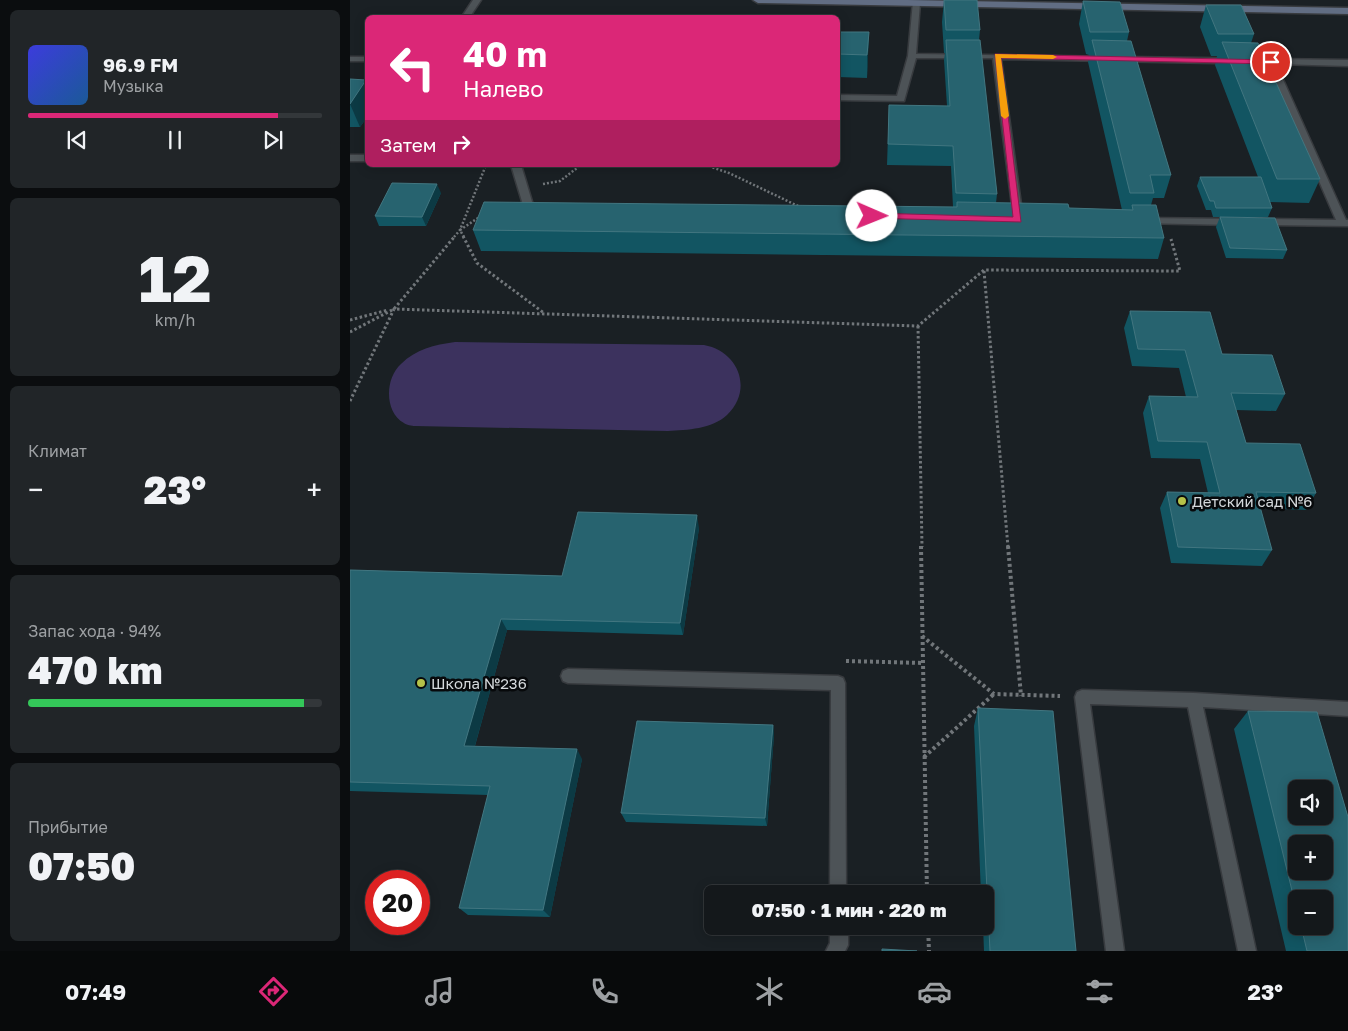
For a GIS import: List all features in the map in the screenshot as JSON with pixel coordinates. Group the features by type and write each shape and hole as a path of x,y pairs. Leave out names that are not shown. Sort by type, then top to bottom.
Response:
{"street":[{"path":"758,0 1348,11"}],"lane":[{"path":"467,15 477,0"},
{"path":"840,98 900,99 912,56 916,3"},
{"path":"912,56 1348,63"},
{"path":"997,56 1018,220"},
{"path":"350,59 365,59"},
{"path":"1137,221 1345,223 1271,62"},
{"path":"350,158 365,158"},
{"path":"517,167 529,208 549,209"},
{"path":"568,676 838,683 838,885"},
{"path":"1115,951 1082,697 1194,700 1348,709"},
{"path":"1194,700 1247,951"},
{"path":"835,951 839,945 838,935"}],"path":[{"path":"350,401 394,309 460,230 485,167"},
{"path":"711,167 729,173 798,206"},
{"path":"350,320 394,309 918,326 984,270 1180,271 1167,221"},
{"path":"460,230 477,262 544,314"},
{"path":"984,270 1021,696"},
{"path":"350,332 394,309"},
{"path":"918,326 927,885"},
{"path":"922,635 994,694 1082,697"},
{"path":"838,683 845,661 923,663"},
{"path":"924,757 994,694"},
{"path":"928,935 929,951"}],"shaded area":[{"path":"455,342 704,345 726,355 733,363 741,383 740,394 735,405 721,420 707,426 683,430 415,426 405,424 397,418 390,403 390,386 396,370 419,351"}],"building":[{"path":"944,0 977,0 980,30 946,30"},
{"path":"1083,1 1120,2 1129,32 1090,32"},
{"path":"1206,5 1241,5 1254,34 1218,34"},
{"path":"840,32 869,32 867,55 840,54"},
{"path":"946,40 980,40 997,194 956,193 953,146 888,144 889,105 950,106"},
{"path":"1092,40 1131,41 1171,175 1150,175 1154,193 1130,193"},
{"path":"1222,42 1258,43 1320,179 1277,179"},
{"path":"350,79 365,80 365,82 350,104"},
{"path":"1200,177 1261,177 1272,208 1216,208 1214,201 1210,201"},
{"path":"392,183 437,184 422,217 375,216"},
{"path":"484,202 957,207 957,202 1068,204 1069,208 1133,210 1132,205 1156,205 1164,238 473,230"},
{"path":"1220,217 1275,218 1287,250 1230,248"},
{"path":"1130,311 1210,312 1222,354 1272,355 1285,394 1231,393 1246,443 1300,444 1316,493 1256,492 1272,550 1178,547 1167,492 1220,493 1207,442 1158,441 1149,396 1198,397 1185,350 1138,349"},
{"name":"Школа №236","path":"578,512 697,515 680,623 501,619 464,746 577,749 543,910 459,908 490,786 350,782 350,570 562,576"},
{"path":"978,708 1053,711 1076,951 990,951 989,935 994,935 994,885 987,885"},
{"path":"1248,711 1317,712 1348,817 1348,951 1307,951 1303,935 1333,935 1333,890 1292,890 1289,880 1333,880 1333,835 1288,835 1288,874"},
{"path":"637,721 773,725 765,818 621,813"},
{"path":"882,949 917,951 882,951"}],"slow traffic":[{"path":"1005,116 997,56 1053,57"}],"place":[{"name":"Детский сад №6","path":"1182,501"},
{"name":"Школа №236","path":"421,683"}],"route":[{"path":"872,216 1018,220 997,56 1271,62"}]}
